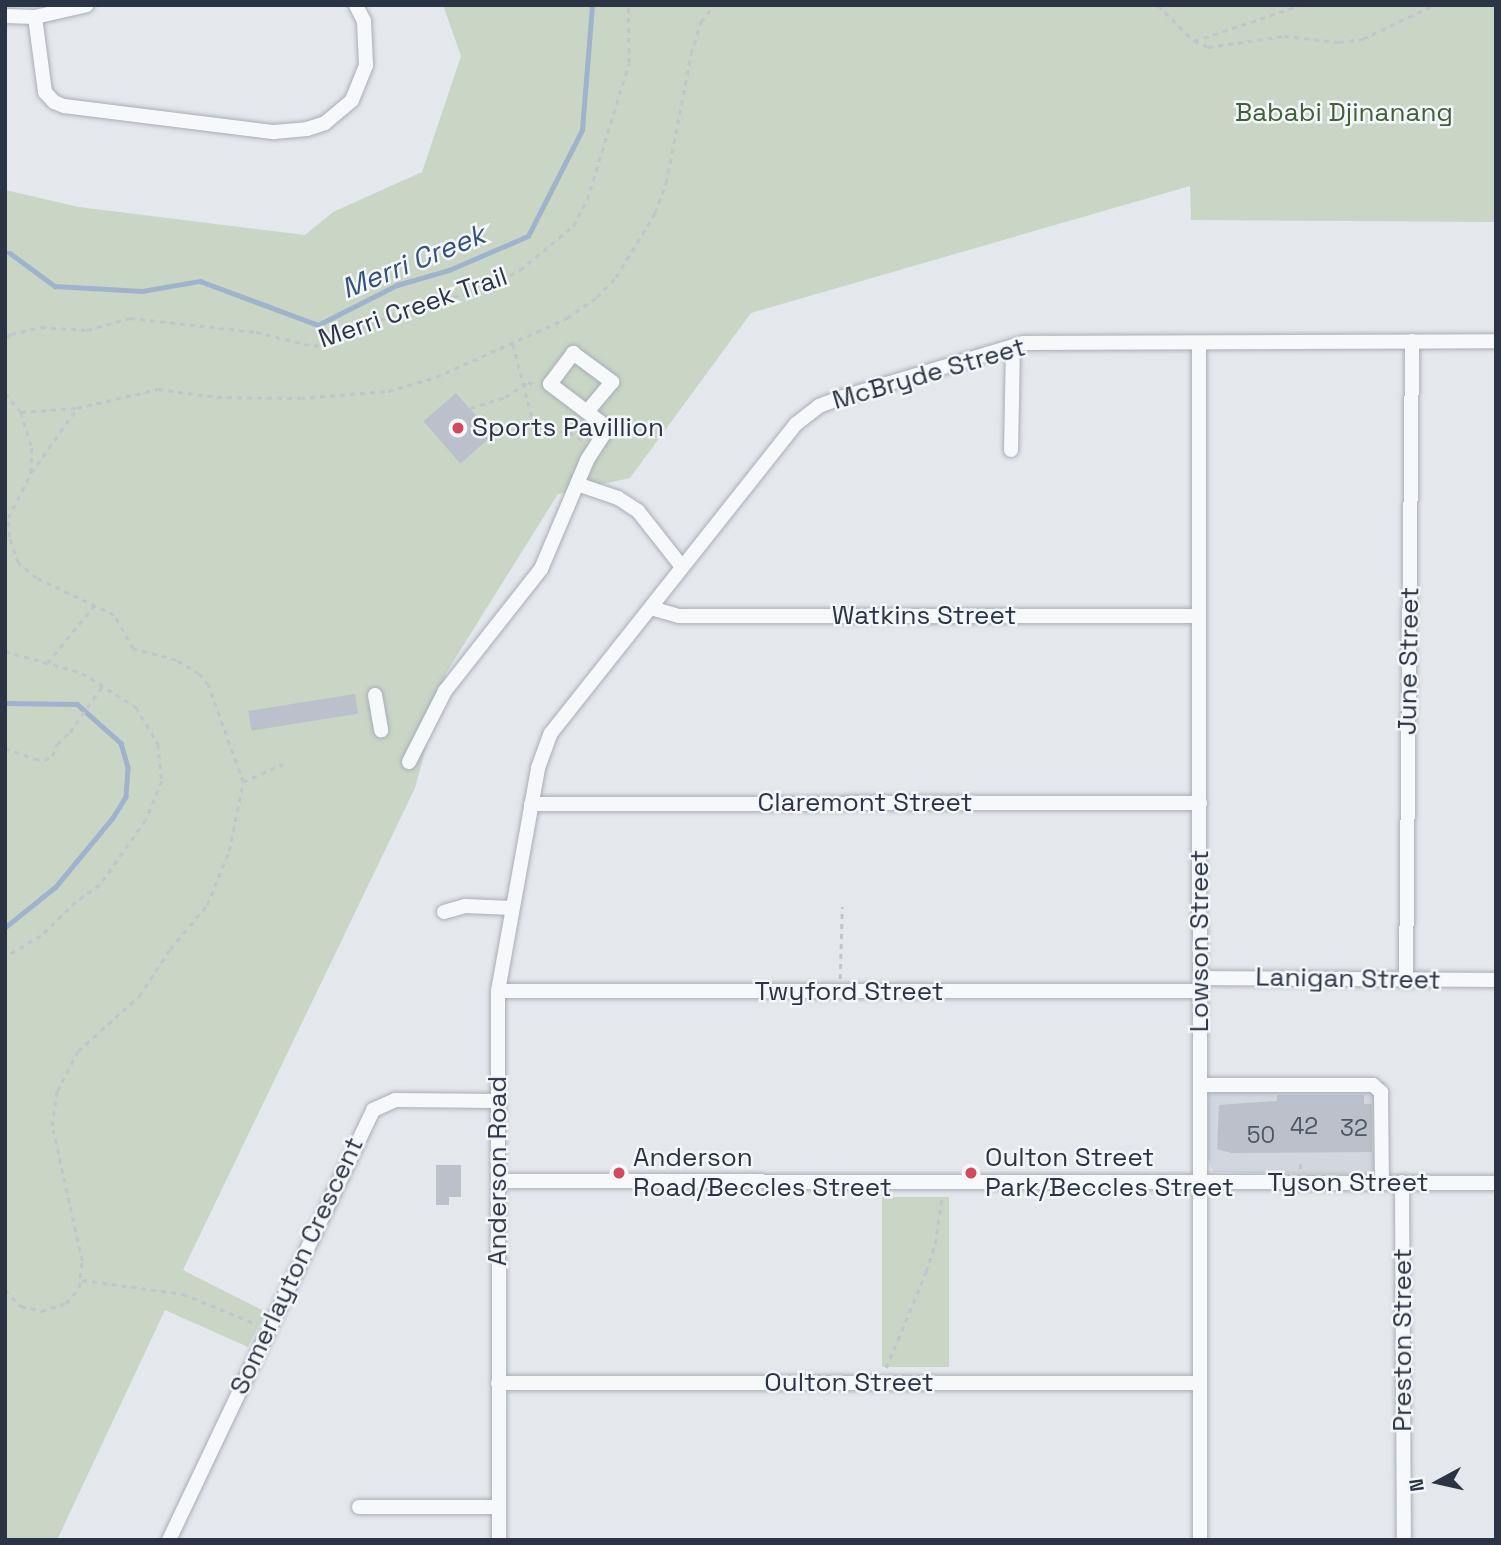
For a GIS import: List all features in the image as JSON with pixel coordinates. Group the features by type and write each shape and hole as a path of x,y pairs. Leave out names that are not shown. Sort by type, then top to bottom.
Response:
{"street":[{"path":"5,16 35,17 87,5"},
{"path":"35,17 45,92 54,102 65,106 274,132 307,129 325,123 352,100 366,65 364,21 356,5"},
{"name":"June Street","path":"1406,981 1412,341"},
{"name":"McBryde Street","path":"531,804 540,760 551,733 807,412 840,398 1032,342 1496,341"},
{"name":"Lowson Street","path":"1199,343 1200,1540"},
{"path":"1012,450 1013,346"},
{"path":"410,762 445,691 541,569 594,448 608,428 587,412"},
{"path":"577,484 618,498 638,511 682,567"},
{"name":"Watkins Street","path":"651,608 679,617 1199,616"},
{"path":"375,695 381,730"},
{"name":"Claremont Street","path":"531,804 1200,803"},
{"name":"Anderson Road","path":"499,1540 498,991 531,804"},
{"path":"444,912 474,905 512,908"},
{"name":"Lanigan Street","path":"1200,984 1496,980"},
{"name":"Twyford Street","path":"498,991 840,992 1200,984"},
{"path":"1200,1085 1373,1085 1381,1092 1382,1182"},
{"name":"Somerlayton Crescent","path":"169,1540 373,1110 395,1100 498,1101"},
{"name":"Tyson Street","path":"499,1181 1496,1183"},
{"name":"Preston Street","path":"1402,1182 1404,1540"},
{"name":"Oulton Street","path":"498,1383 1200,1383"},
{"path":"359,1507 499,1507"}],"path":[{"name":"Merri Creek Trail","path":"5,335 41,327 87,330 130,318 256,332 314,346 335,341 405,309 483,289 520,270 546,252 573,226 587,201 629,63 628,5"},
{"path":"21,412 77,408 158,389 217,397 258,398 388,391 436,377 567,318 597,297 616,277 640,243 666,183 691,54 701,22 714,5"},
{"path":"1158,5 1194,41 1208,47 1284,36 1339,42 1363,39 1434,5"},
{"path":"1194,41 1301,5"},
{"path":"5,342 11,334"},
{"path":"513,344 526,383 530,415 540,432 569,432 594,448"},
{"path":"526,383 541,388"},
{"path":"470,408 505,397 526,383"},
{"path":"5,393 21,412 32,448 32,472"},
{"path":"5,1290 22,1306 50,1310 66,1303 82,1280 82,1261 54,1142 52,1115 57,1091 78,1051 139,996 170,949 207,905 229,851 243,782 204,679 186,664 133,649 114,615 36,578 18,562 9,537 8,518 32,472 77,408"},
{"path":"47,663 94,606"},
{"path":"5,651 82,673 136,708 158,744 162,780 146,820 100,885 76,902 41,936 5,957"},
{"path":"5,748 44,760 52,756 57,744 71,732 103,685"},
{"path":"243,782 283,764"},
{"path":"840,992 842,907"},
{"path":"886,1368 926,1272 935,1244 942,1195"},
{"path":"82,1280 183,1294 254,1323"}],"shaded area":[{"path":"1208,1082 1385,1082 1385,1175 1213,1172 1208,1158"}],"green space":[{"name":"Bababi Djinanang","path":"443,5 1496,5 1496,222 1191,220 1190,186 751,313 630,478 558,494 446,673 415,788 183,1270 266,1312 248,1347 165,1310 57,1540 5,1540 5,190 79,207 305,235 333,212 422,172 461,56"},
{"path":"882,1197 949,1197 949,1367 882,1367"}],"building":[{"name":"Sports Pavillion","path":"456,393 493,435 460,463 424,421"},
{"path":"355,694 358,714 251,731 248,711"},
{"path":"1277,1095 1364,1095 1364,1104 1372,1104 1372,1152 1231,1153 1217,1149 1219,1105 1277,1101"},
{"path":"436,1165 461,1165 461,1197 449,1197 449,1205 436,1205"}],"waterway":[{"name":"Merri Creek","path":"5,253 10,253 55,286 142,291 200,281 318,325 397,285 449,270 528,236 582,130 592,5"},
{"name":"Merri Creek","path":"5,703 77,704 121,743 128,768 126,797 113,818 56,887 5,928"}],"place":[{"name":"Sports Pavillion","path":"458,428"},
{"name":"Anderson Road/Beccles Street","path":"619,1173"},
{"name":"Oulton Street Park/Beccles Street","path":"971,1173"}]}
